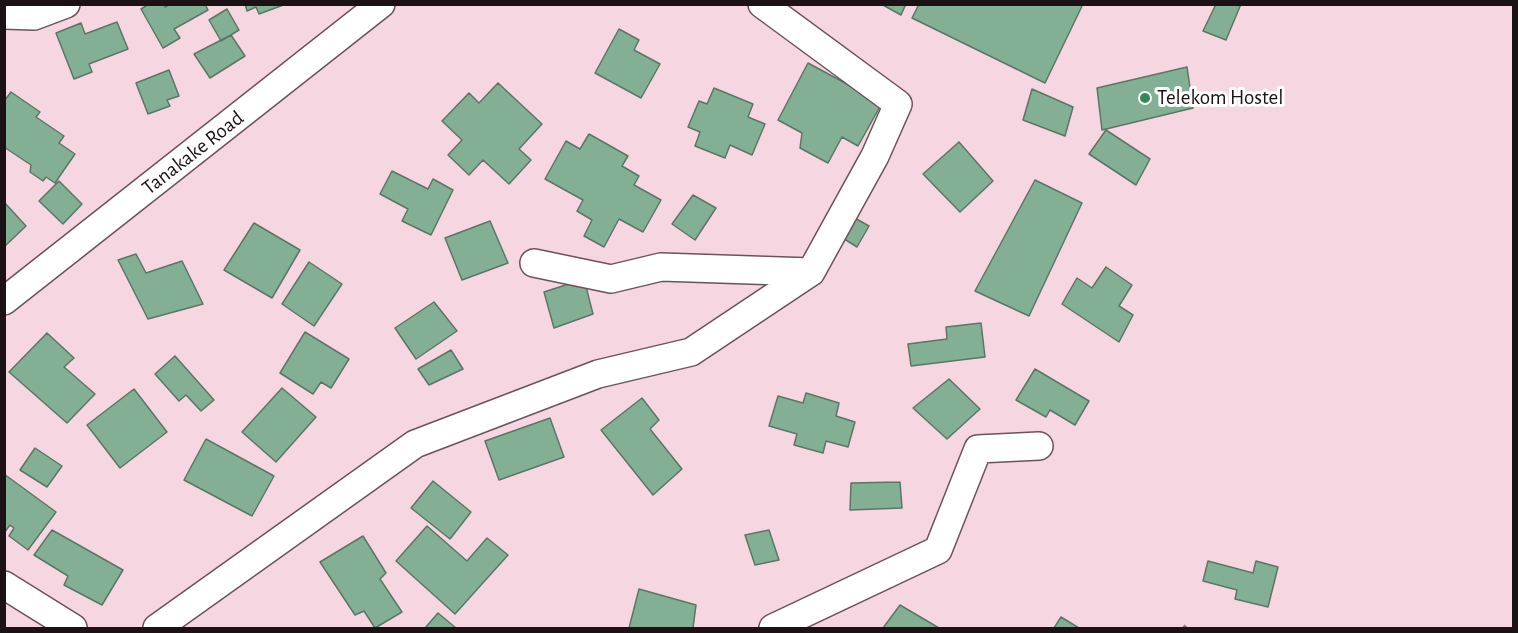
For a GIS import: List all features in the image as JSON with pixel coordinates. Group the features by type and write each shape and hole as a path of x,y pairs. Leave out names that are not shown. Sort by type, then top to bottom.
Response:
{"street":[{"path":"4,15 34,16 66,4"},
{"name":"Tanakake Road","path":"4,301 381,4"},
{"path":"157,628 414,444 598,374 691,352 811,272 875,156 898,104 762,4"},
{"path":"534,263 611,279 661,267 811,272"},
{"path":"773,628 938,550 978,448 1039,446"},
{"path":"4,585 73,628"}],"building":[{"path":"149,4 164,4 165,7 170,4 205,4 208,10 174,29 180,38 163,48 141,9"},
{"path":"245,4 286,4 259,14 256,7 247,11"},
{"path":"881,4 906,4 901,15"},
{"path":"919,4 1083,4 1045,83 912,18"},
{"path":"1216,4 1241,4 1226,40 1203,31"},
{"path":"227,9 239,30 221,41 209,20"},
{"path":"117,22 128,49 89,64 92,72 74,79 56,33 81,23 85,34"},
{"path":"619,29 639,40 634,50 660,64 641,98 595,73"},
{"path":"231,35 245,56 210,78 194,54"},
{"path":"808,63 882,103 858,146 842,137 828,163 800,148 802,133 778,120"},
{"name":"Telekom Hostel","path":"1187,67 1193,108 1102,130 1097,88"},
{"path":"169,70 179,96 167,100 170,106 148,114 136,83"},
{"path":"498,83 542,124 519,149 531,160 509,184 483,160 469,175 448,155 462,140 442,121 469,93 479,103"},
{"path":"714,88 753,104 748,117 765,124 752,155 730,145 725,158 695,146 700,132 688,127 699,101 707,104"},
{"path":"1032,89 1073,107 1065,136 1023,120"},
{"path":"11,92 40,112 36,117 64,136 59,143 75,154 55,183 46,177 43,181 30,172 31,165 4,147 4,101"},
{"path":"1106,130 1150,159 1136,185 1089,154"},
{"path":"589,134 628,156 622,166 639,176 634,185 661,200 643,232 619,219 604,247 584,236 592,220 577,211 583,200 545,179 566,141 580,149"},
{"path":"959,142 993,181 960,212 923,174"},
{"path":"392,171 428,189 433,179 453,190 431,235 402,221 408,209 380,194"},
{"path":"1035,180 1082,203 1029,316 975,291"},
{"path":"59,181 82,204 63,224 39,201"},
{"path":"693,195 716,208 695,240 672,224"},
{"path":"4,202 26,226 4,247"},
{"path":"853,217 869,226 857,247 841,237"},
{"path":"490,221 508,263 462,280 445,238"},
{"path":"254,223 300,250 272,298 224,270"},
{"path":"136,254 146,273 182,261 203,304 148,319 118,260"},
{"path":"309,262 342,284 314,326 282,304"},
{"path":"1106,267 1132,285 1119,306 1133,315 1119,342 1062,304 1077,278 1092,288"},
{"path":"584,279 593,314 554,328 544,292"},
{"path":"434,302 457,331 416,359 395,328"},
{"path":"981,323 985,357 911,366 908,344 947,339 946,327"},
{"path":"305,332 349,359 331,388 321,382 313,394 280,373"},
{"path":"47,333 74,358 64,367 95,394 67,423 9,372"},
{"path":"451,350 463,369 429,385 418,369"},
{"path":"175,356 214,400 201,411 186,395 179,401 155,374"},
{"path":"1035,369 1089,401 1075,425 1050,410 1046,417 1016,400"},
{"path":"949,379 980,409 947,439 913,408"},
{"path":"282,388 316,417 276,462 242,432"},
{"path":"134,389 167,432 120,468 87,425"},
{"path":"806,393 839,403 836,416 855,422 848,447 826,441 823,453 794,445 797,434 769,426 778,396 803,403"},
{"path":"642,398 659,420 650,429 682,469 653,495 601,430"},
{"path":"550,418 564,457 499,480 485,441"},
{"path":"206,439 274,476 252,516 184,480"},
{"path":"35,448 62,466 47,487 20,470"},
{"path":"4,474 56,512 28,550 9,536 14,528 10,525 4,533"},
{"path":"433,481 471,512 450,539 411,508"},
{"path":"900,482 902,508 850,510 851,483"},
{"path":"427,526 467,561 487,538 508,555 455,614 396,561"},
{"path":"52,530 123,570 102,605 64,585 68,576 34,555"},
{"path":"769,530 779,560 755,565 745,535"},
{"path":"363,536 386,573 380,579 402,612 375,628 364,611 355,615 320,562"},
{"path":"1208,561 1253,573 1256,561 1278,567 1268,607 1235,599 1237,590 1203,581"},
{"path":"639,589 696,605 693,628 629,628"},
{"path":"900,605 939,628 883,628"},
{"path":"438,613 456,628 425,628"},
{"path":"1061,617 1079,628 1054,628"}],"place":[{"name":"Telekom Hostel","path":"1145,98"}]}
